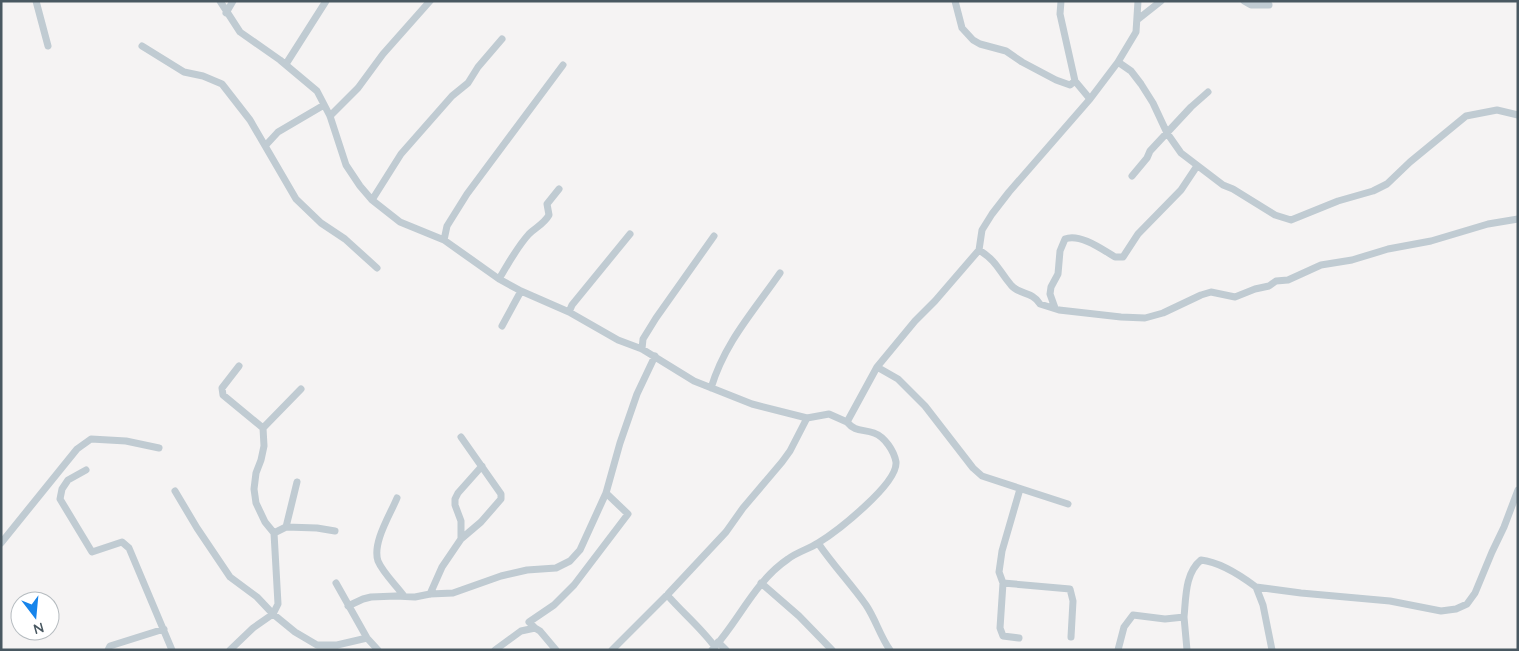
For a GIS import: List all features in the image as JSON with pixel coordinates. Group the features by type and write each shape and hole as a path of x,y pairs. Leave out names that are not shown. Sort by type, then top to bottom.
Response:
{"street":[{"path":"36,1 48,46"},
{"path":"220,1 240,32 286,64 317,91 330,116 346,164 360,186 372,200 400,222 444,240 499,279 569,312 618,340 642,349 694,381 752,404 807,418 829,414 847,422 854,429 874,433 888,444 894,454 896,471 879,493 818,543 787,559 761,583 715,646"},
{"path":"226,13 233,1"},
{"path":"286,64 326,1"},
{"path":"330,116 358,88 383,54 430,1"},
{"path":"955,1 962,28 973,40 980,44 1006,51 1056,80 1070,85 1075,81"},
{"path":"1061,1 1060,14 1075,81 1090,99"},
{"path":"847,422 877,367 915,321 980,250 982,230 992,214 1090,99 1118,62 1136,32 1138,1"},
{"path":"1137,20 1161,1"},
{"path":"1244,1 1251,5 1269,5"},
{"path":"372,200 401,154 452,96 468,83 478,67 502,40"},
{"path":"142,46 184,72 203,76 222,84 250,120 296,199 321,223 345,239 377,268"},
{"path":"1118,62 1131,71 1141,84 1153,103 1167,133 1181,153 1223,185 1233,189 1275,215 1291,220 1388,184 1410,162 1466,116 1497,110 1518,115"},
{"path":"444,240 447,226 466,194 563,65"},
{"path":"1132,176 1148,158 1150,151 1191,107 1208,92"},
{"path":"266,145 278,132 324,105"},
{"path":"1055,308 1050,294 1051,287 1058,274 1060,251 1065,239 1068,237 1075,238 1100,247 1115,258 1123,257 1138,234 1181,190 1197,166"},
{"path":"499,279 530,233 544,222 549,215 547,204 559,189"},
{"path":"980,250 991,258 1011,286 1036,298 1040,304 1055,308 1135,318 1163,313 1201,294 1212,292 1236,297 1268,286 1276,281 1288,280 1321,265 1352,260 1388,248 1431,241 1488,224 1518,219"},
{"path":"569,312 630,234"},
{"path":"642,349 643,339 656,318 714,236"},
{"path":"711,388 718,367 728,348 753,308 780,273"},
{"path":"502,326 521,291"},
{"path":"348,606 363,599 371,598 422,597 430,594 453,593 501,576 563,566 580,550 606,493 620,443 637,394 655,356"},
{"path":"230,650 253,628 273,614 278,604 274,533 265,522 256,503 254,489 264,446 263,428 223,395 222,388 239,366"},
{"path":"877,367 898,379 925,406 982,476 1068,504"},
{"path":"263,428 302,390"},
{"path":"612,650 726,532 743,508 790,451 807,418"},
{"path":"430,594 442,568 461,538 481,522 501,499 501,494 461,437"},
{"path":"1,543 77,448 91,439 126,441 160,448"},
{"path":"461,538 461,521 455,505 455,499 482,466"},
{"path":"86,470 68,480 62,489 60,500 92,552 122,542 129,548 172,650"},
{"path":"286,527 298,482"},
{"path":"1019,638 1003,636 1000,628 1003,583 998,572 1002,551 1020,489"},
{"path":"175,490 197,528 230,577 257,597 273,614 315,648 367,638"},
{"path":"1187,650 1184,617 1188,580 1192,570 1201,560 1208,561 1232,572 1256,587 1301,593 1390,600 1441,611 1456,609 1467,604 1475,593 1518,490"},
{"path":"556,650 540,631 529,622 554,605 574,585 625,520 628,514 606,493"},
{"path":"397,498 376,547 378,560 382,567 404,596"},
{"path":"274,533 286,527 307,527 335,531"},
{"path":"818,543 866,606 878,625 882,640 890,650"},
{"path":"336,583 367,638 378,650"},
{"path":"761,583 799,616 832,650"},
{"path":"1003,583 1070,589 1073,601 1071,637"},
{"path":"1256,587 1263,605 1272,650"},
{"path":"668,594 689,620 715,646 726,650"},
{"path":"1118,650 1124,627 1133,615 1165,619 1184,617"},
{"path":"495,650 521,631 535,628"},
{"path":"108,650 110,646 164,629"}]}
